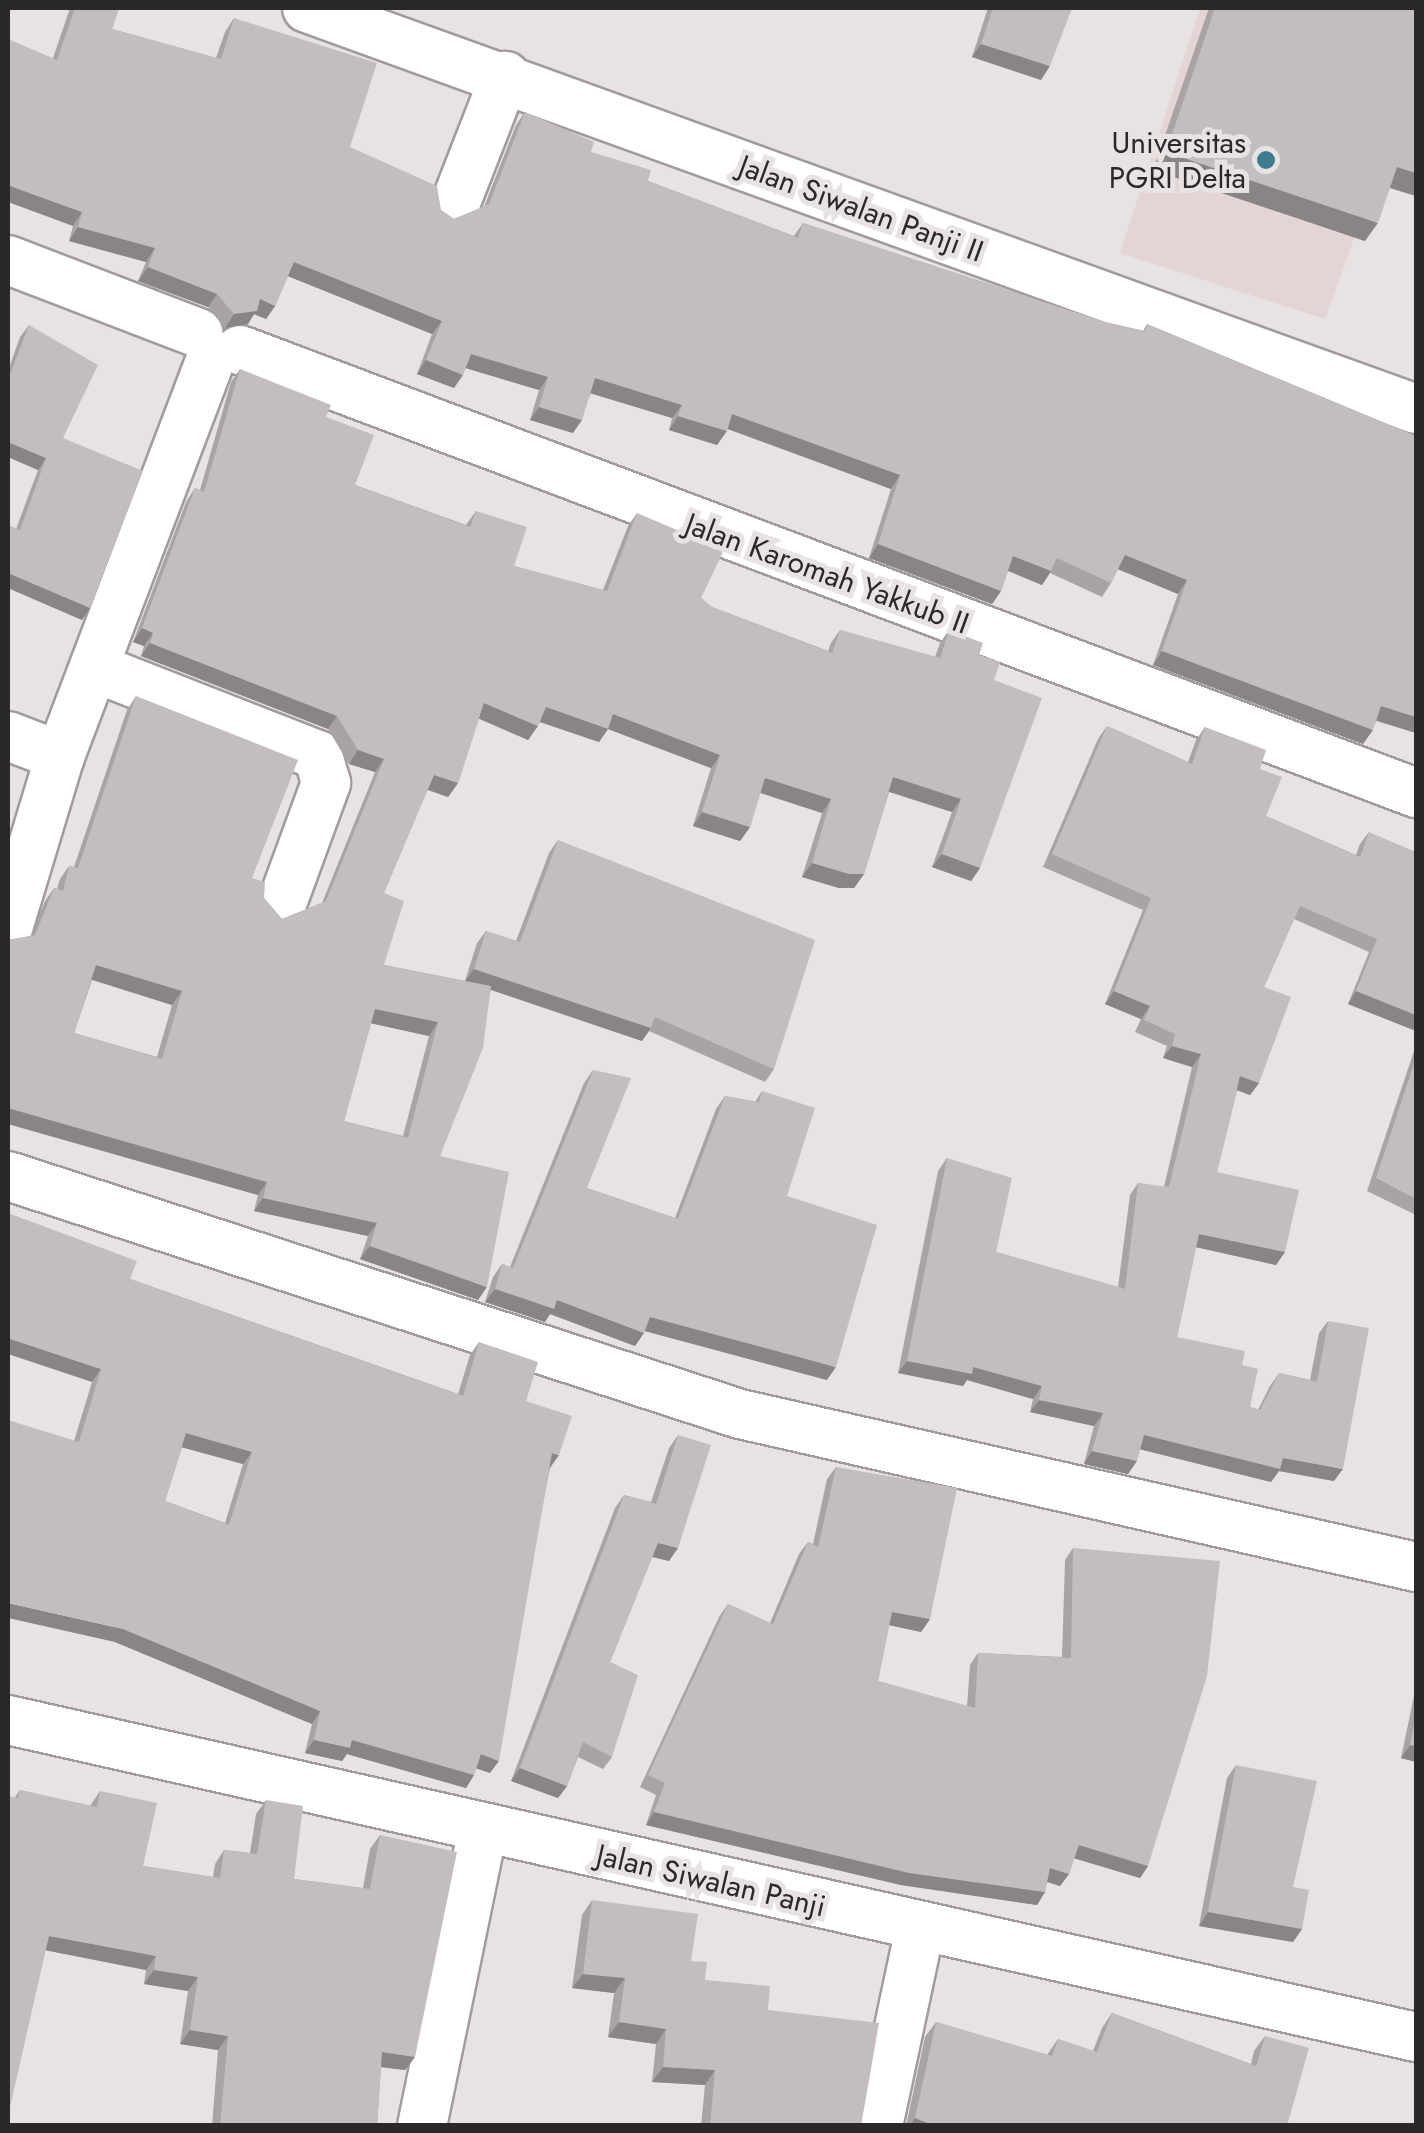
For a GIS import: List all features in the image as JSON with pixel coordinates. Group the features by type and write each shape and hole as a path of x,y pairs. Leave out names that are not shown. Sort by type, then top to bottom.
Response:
{"street":[{"name":"Jalan Siwalan Panji II","path":"306,8 414,24 505,76 1416,409"},
{"path":"454,207 505,76"},
{"name":"Jalan Karomah Yakkub II","path":"8,260 217,346 1416,792"},
{"path":"8,928 60,756 98,668 217,346"},
{"path":"98,668 318,754 326,783 281,906"},
{"path":"8,736 60,756"},
{"path":"8,1176 740,1414 1416,1568"},
{"name":"Jalan Siwalan Panji","path":"8,1720 920,1930 1416,2037"},
{"path":"422,2126 484,1829"},
{"path":"878,2126 920,1930"}],"shaded area":[{"name":"Universitas PGRI Delta","path":"1200,8 1416,8 1416,66 1325,319 1120,253"}],"building":[{"path":"75,8 119,8 112,29 221,59 234,18 377,63 350,147 437,186 441,210 454,219 489,204 525,112 594,142 591,152 651,170 648,181 798,238 803,223 1105,322 1145,331 1147,324 1416,436 1416,717 1381,706 1373,730 1162,651 1187,580 1125,555 1111,583 1057,558 1051,571 1013,556 1001,591 878,544 900,475 732,414 727,431 678,416 682,405 595,378 582,420 539,407 548,377 471,354 463,375 426,360 442,321 294,262 275,306 260,299 257,311 234,314 217,294 148,267 155,248 78,227 82,212 8,185 8,39 57,60"},
{"path":"993,8 1072,8 1050,66 981,44"},
{"path":"1215,8 1416,8 1416,173 1397,167 1378,223 1166,152"},
{"path":"29,325 98,365 63,438 143,471 90,608 8,573 8,525 20,530 46,458 8,442 8,380"},
{"path":"240,369 331,405 326,417 374,435 355,485 470,527 476,511 527,527 514,566 607,591 637,513 724,550 701,598 712,607 832,653 840,630 940,658 949,630 983,643 979,655 1000,662 994,680 1042,698 980,868 942,854 961,799 893,777 864,874 849,874 812,863 831,799 765,778 750,827 702,812 720,755 613,714 608,729 546,707 538,726 484,703 458,783 434,775 384,893 404,901 384,965 491,986 483,1048 440,1156 509,1172 487,1287 370,1246 377,1223 263,1198 267,1182 8,1108 8,940 35,935 54,888 63,891 69,866 78,868 136,696 298,760 252,878 265,882 264,898 282,919 326,901 384,759 358,750 337,716 150,643 153,633 142,628 195,488 204,492","holes":["96,965 182,991 162,1059 74,1033","375,1009 438,1022 408,1138 344,1121"]},
{"path":"1107,726 1192,764 1205,727 1266,750 1260,769 1282,777 1266,816 1360,857 1369,832 1416,852 1416,1015 1356,991 1377,939 1300,906 1264,987 1291,997 1259,1083 1240,1076 1217,1172 1299,1190 1285,1252 1199,1234 1177,1337 1245,1351 1242,1365 1258,1369 1250,1407 1260,1410 1279,1373 1317,1382 1328,1321 1369,1328 1343,1469 1283,1458 1280,1469 1144,1435 1137,1461 1092,1451 1103,1413 1039,1400 1042,1386 973,1367 972,1374 907,1361 947,1158 1012,1178 996,1252 1125,1289 1138,1183 1169,1187 1201,1054 1172,1046 1175,1034 1144,1020 1150,1006 1114,991 1151,898 1052,854"},
{"path":"558,840 815,940 774,1069 655,1017 651,1028 474,969 486,931 520,942"},
{"path":"1416,1058 1416,1199 1376,1178"},
{"path":"593,1070 631,1078 587,1188 678,1219 725,1096 759,1102 762,1091 815,1108 787,1196 877,1225 836,1367 650,1317 644,1333 557,1300 554,1309 495,1289 502,1264 513,1268"},
{"path":"8,1213 137,1261 130,1279 463,1396 479,1342 538,1362 526,1401 572,1416 559,1455 552,1453 499,1761 481,1754 474,1775 352,1740 350,1748 314,1740 320,1711 123,1629 8,1603 8,1420 79,1442 101,1369 8,1338","holes":["186,1433 252,1452 229,1525 165,1501"]},
{"path":"678,1435 711,1445 678,1548 658,1543 610,1662 638,1675 612,1757 583,1742 567,1786 520,1768 624,1495 656,1504"},
{"path":"836,1467 957,1488 930,1619 892,1612 878,1681 975,1708 978,1653 1071,1658 1073,1548 1220,1561 1207,1676 1148,1866 1079,1845 1069,1874 1050,1868 1045,1892 909,1873 654,1812 665,1783 648,1775 728,1604 773,1624 808,1542 818,1547"},
{"path":"1416,1715 1416,1746 1410,1745"},
{"path":"1236,1765 1317,1781 1293,1887 1309,1890 1302,1929 1208,1912"},
{"path":"20,1790 97,1807 100,1791 157,1803 143,1866 220,1878 224,1850 257,1854 266,1800 303,1806 294,1879 370,1889 380,1835 457,1852 415,2057 382,2052 377,2126 220,2126 228,2036 190,2030 198,1977 154,1970 156,1956 49,1936 8,2116 8,1796 18,1798"},
{"path":"592,1900 698,1914 691,1961 707,1962 705,1980 770,1986 768,2010 879,2023 861,2126 710,2126 715,2070 663,2067 666,2029 619,2022 625,1978 583,1974"},
{"path":"1112,2013 1256,2066 1265,2036 1309,2048 1287,2126 935,2126 915,2118 936,2022 1052,2056 1058,2039 1097,2052"}],"place":[{"name":"Universitas PGRI Delta","path":"1266,160"}]}
